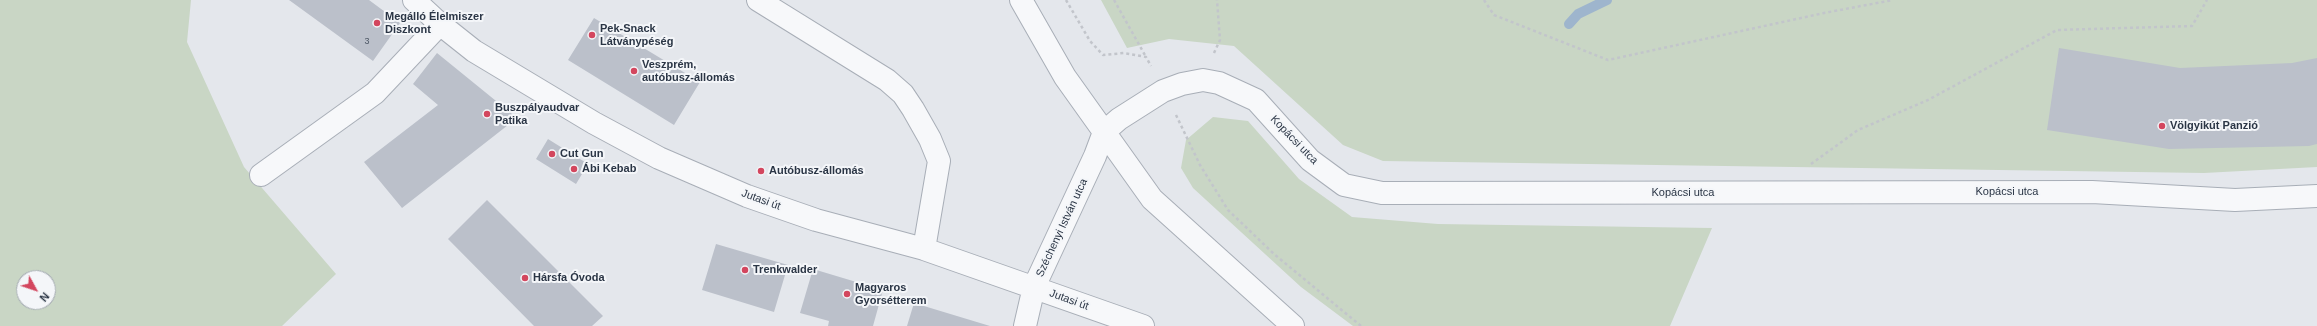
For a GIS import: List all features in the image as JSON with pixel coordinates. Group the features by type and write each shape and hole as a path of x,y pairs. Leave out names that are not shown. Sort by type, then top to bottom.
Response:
{"street":[{"name":"Jutasi út","path":"414,0 440,24 474,51 594,122 659,158 747,196 816,220 924,249 1143,326"},
{"path":"758,0 887,80 903,94 928,134 939,161 924,249"},
{"path":"1021,0 1065,77 1152,199 1293,326"},
{"path":"261,175 375,93 440,24"},
{"name":"Kopácsi utca","path":"1104,132 1119,119 1163,92 1182,84 1203,80 1219,83 1256,100 1310,160 1344,185 1382,193 2092,192 2235,200 2317,196"},
{"name":"Széchenyi István utca","path":"1025,326 1034,287 1095,156 1104,132"}],"path":[{"path":"1066,0 1090,41 1103,55 1124,53 1146,57"},
{"path":"1114,0 1146,57 1200,165 1228,210 1274,254 1361,326"},
{"path":"1203,80 1220,40 1217,0"},
{"path":"1484,0 1494,15 1608,60 1824,13 1893,0"},
{"path":"1779,192 1790,179 1858,130 1928,100 2057,30 2192,26 2207,0"}],"green space":[{"path":"0,0 191,0 187,42 244,167 336,274 282,326 0,326"},
{"path":"1101,0 2317,0 2317,167 2204,173 1383,161 1343,145 1234,46 1169,39 1127,48"},
{"path":"1213,117 1248,121 1299,179 1352,217 1438,224 1712,228 1670,326 1353,326 1301,287 1193,188 1181,168 1186,140"}],"building":[{"path":"289,0 369,0 400,23 373,61"},
{"name":"Veszprém, autóbusz-állomás","path":"594,18 700,82 674,125 568,60"},
{"path":"2059,48 2180,68 2292,63 2317,58 2317,144 2309,146 2169,149 2047,130"},
{"path":"437,53 517,118 402,208 364,162 438,105 413,84"},
{"path":"548,139 588,164 576,184 536,159"},
{"name":"Hársfa Óvoda","path":"487,200 603,316 592,326 534,326 448,239"},
{"path":"716,244 788,265 774,312 702,290"},
{"path":"813,269 883,290 873,326 828,326 829,321 800,313"},
{"path":"914,303 990,326 907,326"}],"waterway":[{"path":"1569,24 1578,14 1607,0"}],"place":[{"name":"Megálló Élelmiszer Diszkont","path":"377,23"},
{"name":"Pek-Snack Látványpéség","path":"592,35"},
{"name":"Veszprém, autóbusz-állomás","path":"634,71"},
{"name":"Buszpályaudvar Patika","path":"487,114"},
{"name":"Völgyikút Panzió","path":"2162,126"},
{"name":"Cut Gun","path":"552,154"},
{"name":"Ábi Kebab","path":"574,169"},
{"name":"Autóbusz-állomás","path":"761,171"},
{"name":"Trenkwalder","path":"745,270"},
{"name":"Hársfa Óvoda","path":"525,278"},
{"name":"Magyaros Gyorsétterem","path":"847,294"}]}
